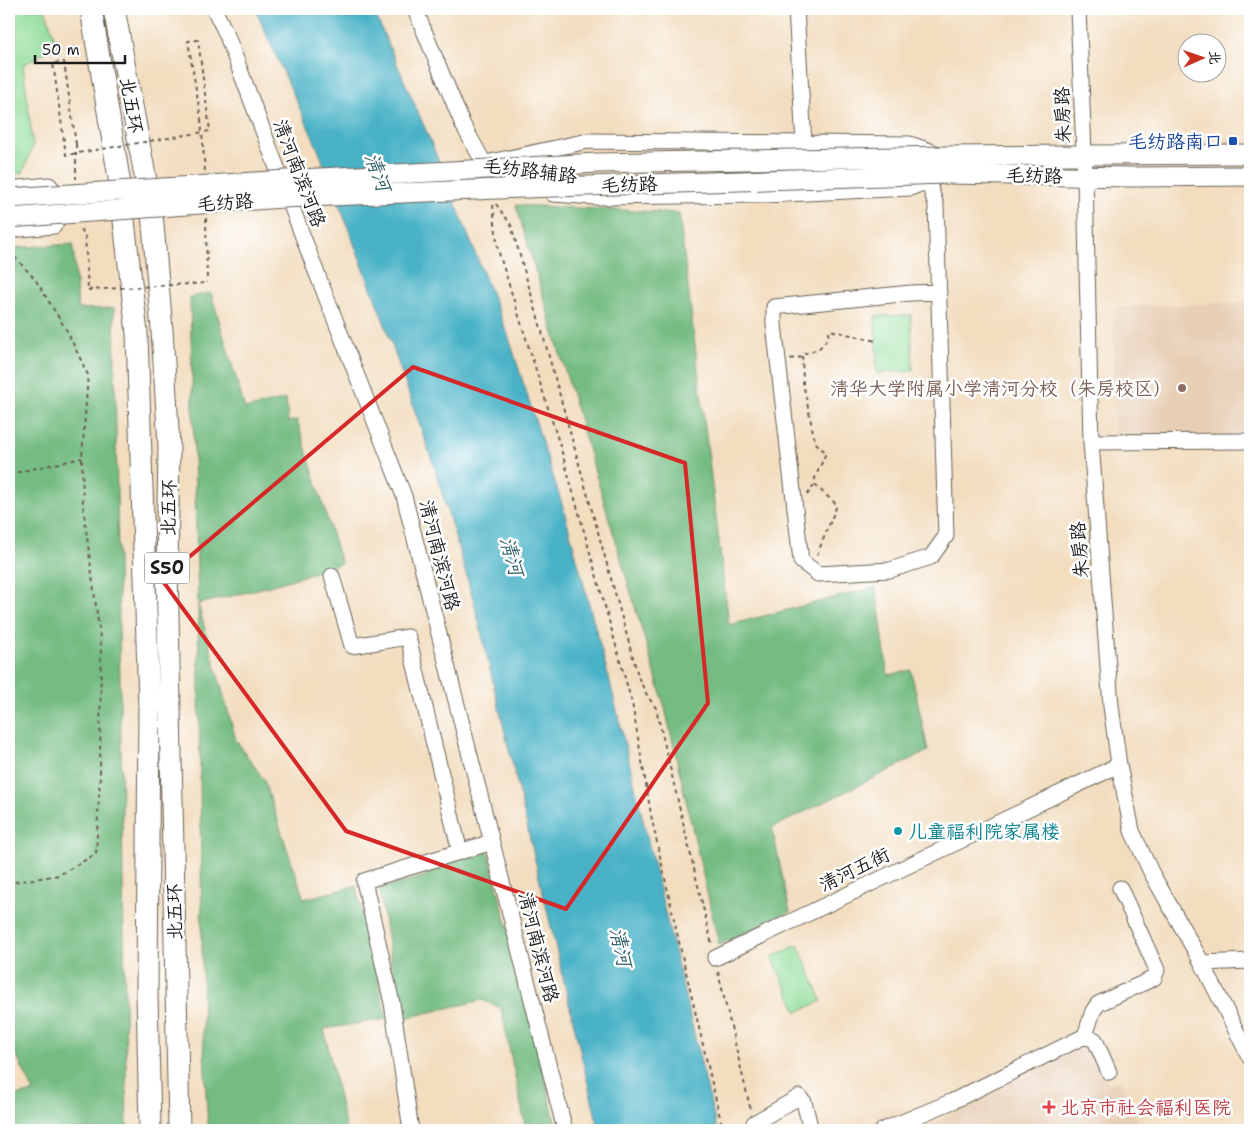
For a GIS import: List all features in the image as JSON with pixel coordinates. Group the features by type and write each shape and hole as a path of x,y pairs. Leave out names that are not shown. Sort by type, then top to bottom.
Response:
{"highway":[{"name":"北五环","path":"91,9 119,178 137,333 148,704 150,1130"},
{"name":"北五环","path":"114,9 152,213 167,407 169,446 167,568 179,1130"}],"main road":[{"path":"946,165 1083,156 1250,154"},
{"name":"毛纺路","path":"9,198 310,178 598,163 946,165 1085,176 1250,176"},
{"name":"毛纺路","path":"9,218 283,198 498,189 946,165"}],"street":[{"name":"清河南滨河路","path":"214,9 226,33 404,496 565,1130"},
{"path":"415,9 462,125 484,163 491,184"},
{"path":"796,9 804,143"},
{"name":"朱房路","path":"1078,9 1085,176 1091,442 1111,706 1119,765 1132,831 1150,872 1202,962 1250,1058"},
{"name":"毛纺路辅路","path":"286,190 475,183 561,195 604,197 794,194 910,188 928,181 946,165 910,144 588,141 484,163"},
{"path":"928,181 936,205 939,292 946,536 931,557 890,570 818,574 801,561 774,325 774,307 911,293 939,292"},
{"path":"9,189 49,185 66,204 54,226 9,230"},
{"path":"1091,442 1250,441"},
{"path":"332,576 352,646 408,637 460,852"},
{"name":"清河五街","path":"715,958 1119,765"},
{"path":"411,1130 392,1003 364,881 492,842"},
{"path":"883,1130 953,1101 1085,1036 1093,1011 1098,1004 1154,978 1157,970 1120,888"},
{"path":"1202,962 1250,961"},
{"path":"1085,1036 1095,1040 1109,1072"},
{"path":"754,1126 799,1097 804,1102 811,1130"}],"path":[{"path":"76,183 76,144 64,62 53,63 66,155 210,131 198,40 188,41 201,119 205,178"},
{"path":"723,1130 652,820 632,703 561,449 498,250 493,200 502,210 510,225 614,588 631,654 639,679 656,708 754,1126"},
{"path":"77,225 86,235 88,290 207,284 207,238"},
{"path":"9,251 35,279 67,331 88,375 82,458 83,506 101,644 100,776 96,854 59,875 9,883"},
{"path":"812,569 837,505 816,486 815,478 826,453 815,442 803,384 802,354 816,351 827,342 830,330 876,341"},
{"path":"9,474 82,458"}],"highlighted area":[{"path":"413,367 685,463 708,703 566,909 346,831 162,580"}],"shaded area":[{"name":"清华大学附属小学清河分校（朱房校区）","path":"1250,302 1250,439 1114,440 1113,307"},
{"name":"北京市社会福利医院","path":"1079,1049 1091,1049 1109,1084 1120,1080 1142,1130 920,1130"}],"green space":[{"path":"9,9 45,9 57,46 23,65 33,145 23,173 9,173"},
{"path":"516,205 679,213 729,625 876,587 888,675 911,670 928,751 772,828 790,912 719,945 665,708"},
{"path":"73,244 78,309 114,308 127,1130 9,1130 9,1097 34,1092 9,1040 9,248"},
{"path":"211,293 245,409 286,399 288,422 297,420 341,563 270,586 198,604 190,297"},
{"path":"911,315 913,371 877,373 875,316"},
{"path":"198,604 236,740 264,780 304,899 356,886 387,1019 324,1029 346,1130 208,1130 203,1031"},
{"path":"488,851 557,1130 526,1130 501,1008 482,1000 401,1019 379,889 426,876 424,869"},
{"path":"798,945 822,1001 797,1012 772,957"}],"water":[{"name":"清河","path":"255,9 373,9 431,142 508,335 563,507 611,686 717,1130 599,1130 474,602 435,469 384,322 318,149"}],"place":[{"name":"毛纺路南口","path":"1233,141"},
{"name":"清华大学附属小学清河分校（朱房校区）","path":"1182,388"},
{"name":"儿童福利院家属楼","path":"898,831"},
{"name":"北京市社会福利医院","path":"1049,1107"}]}
